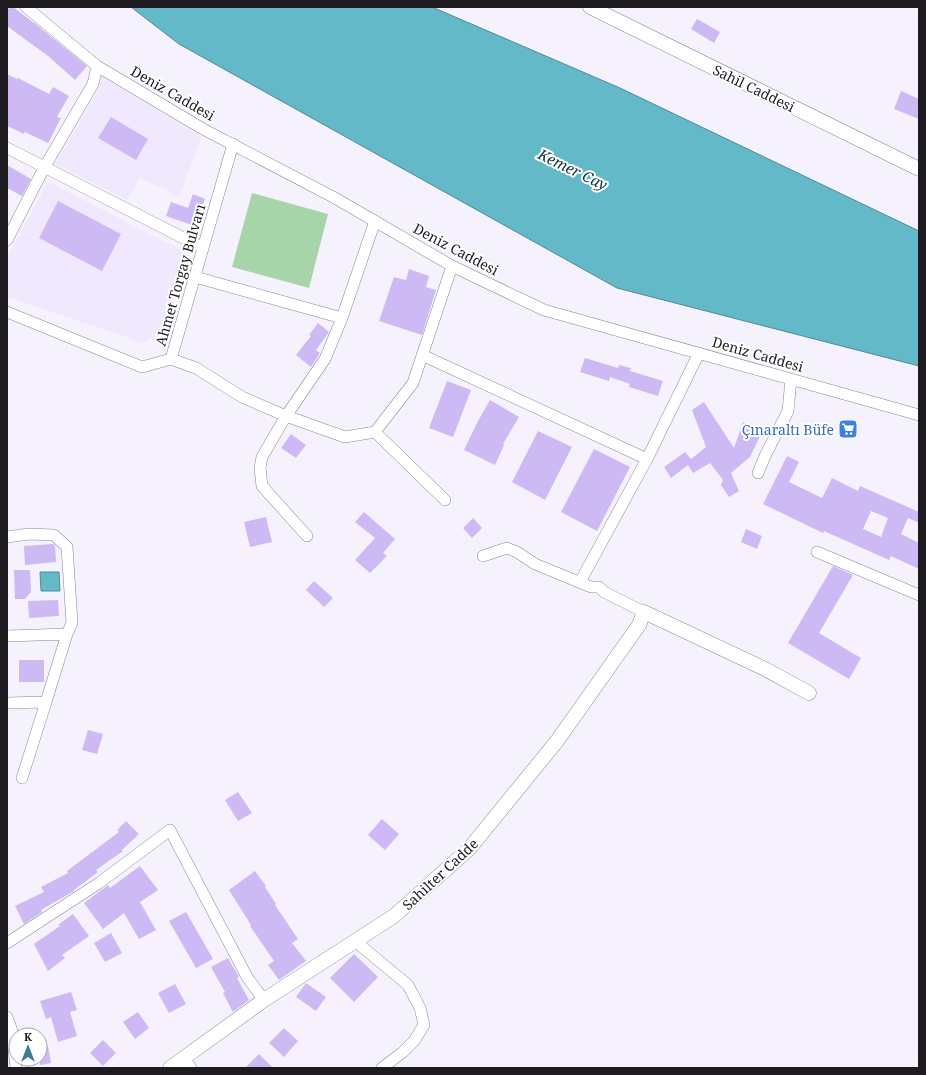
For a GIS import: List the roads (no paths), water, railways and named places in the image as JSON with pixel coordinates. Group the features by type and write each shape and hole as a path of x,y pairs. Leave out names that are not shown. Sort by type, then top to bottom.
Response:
{"street":[{"name":"Deniz Caddesi","path":"26,7 97,66 203,129 335,198 452,266 544,310 919,415"},
{"name":"Sahil Caddesi","path":"590,7 919,169"},
{"path":"7,240 44,168 93,84 97,66"},
{"name":"Ahmet Torgay Bulvarı","path":"7,312 142,367 172,359 233,144"},
{"path":"7,148 203,248"},
{"path":"307,536 262,486 260,468 262,457 286,416 325,359 342,318 375,221"},
{"path":"172,359 196,368 242,397 286,416 345,437 375,432 413,383 452,266"},
{"path":"195,277 342,318"},
{"path":"580,582 647,459 699,353"},
{"path":"422,355 647,459"},
{"path":"758,474 765,456 788,411 791,379"},
{"path":"375,432 445,500"},
{"path":"7,537 29,534 54,535 67,547 72,623 67,634 22,778"},
{"path":"483,556 507,548 517,552 535,564 591,586 599,587 604,592 765,669 809,693"},
{"path":"817,552 919,595"},
{"name":"Sahilter Cadde","path":"170,1068 187,1063 264,1000 394,916 469,849 557,741 638,625 644,612"},
{"path":"7,636 67,634"},
{"path":"7,703 46,702"},
{"path":"7,943 99,882 170,830 247,976 264,1000"},
{"path":"355,941 408,985 420,1008 424,1025 414,1041 382,1068"},
{"path":"7,1017 12,1031 16,1068"}],"water":[{"name":"Kemer Cay","path":"131,7 432,7 620,88 919,231 919,366 617,288 179,44"},
{"path":"40,572 59,572 60,591 41,591"}],"place":[{"name":"Çınaraltı Büfe","path":"848,429"}]}
